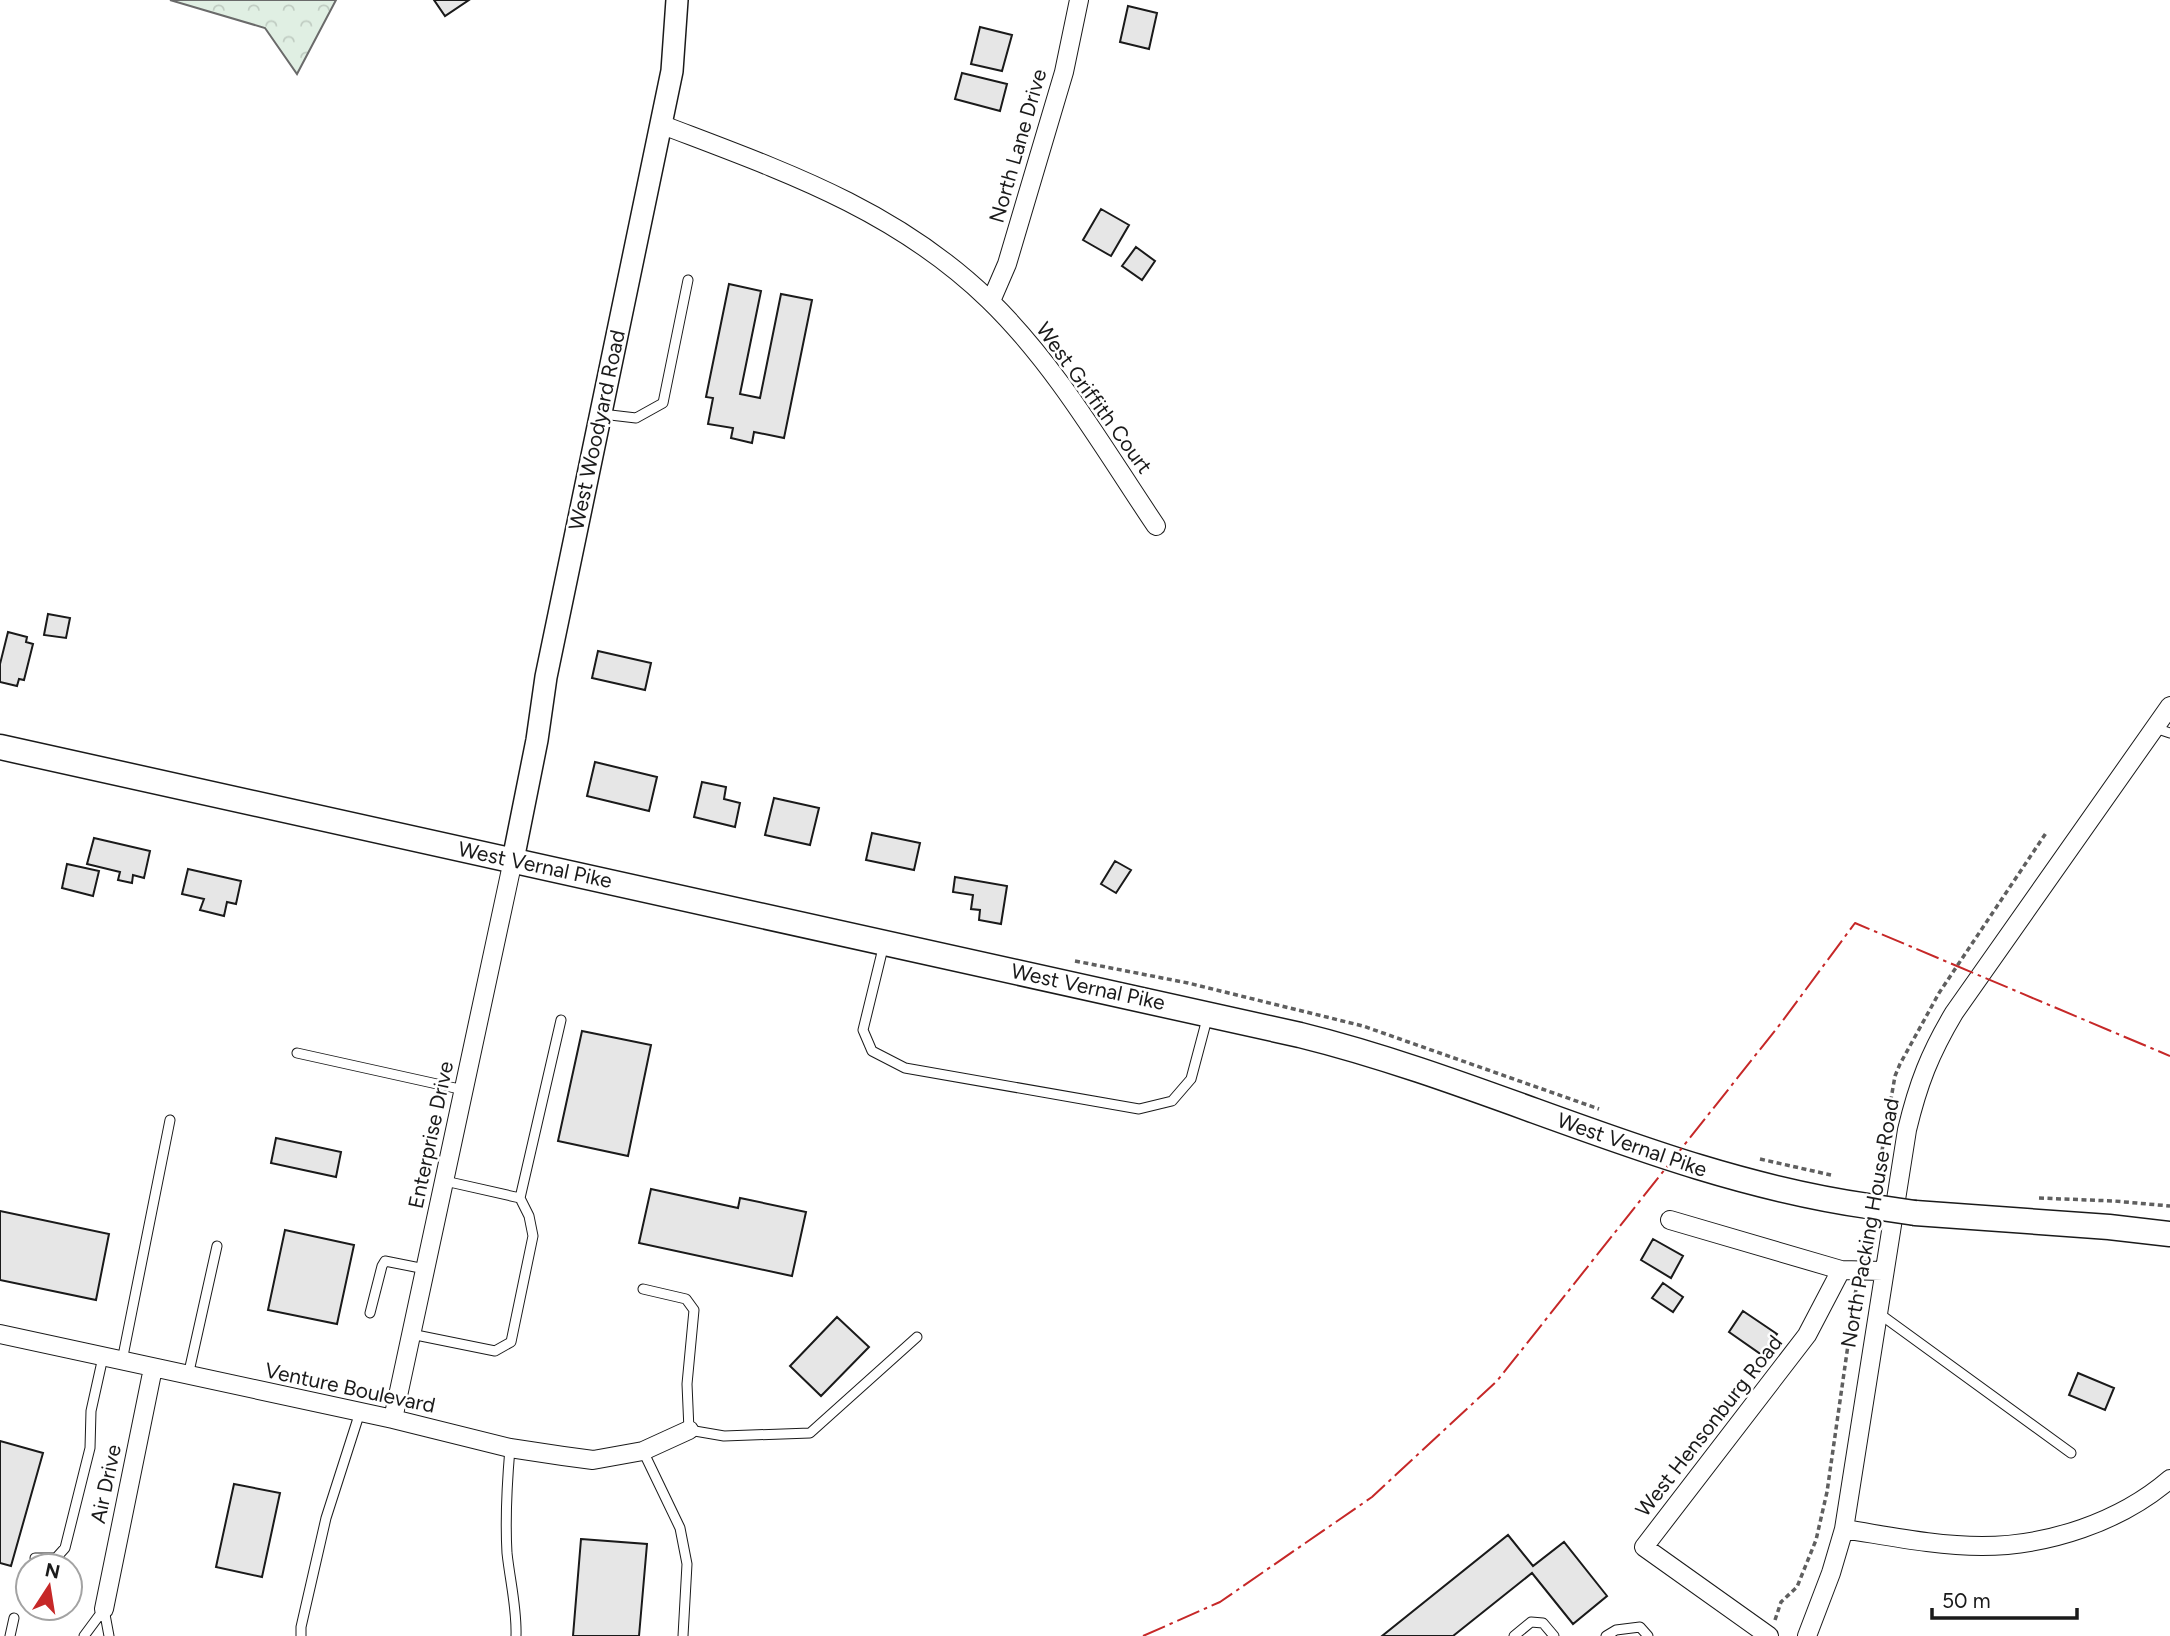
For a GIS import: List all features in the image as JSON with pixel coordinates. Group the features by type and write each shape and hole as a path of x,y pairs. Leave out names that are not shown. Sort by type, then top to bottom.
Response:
{"main road":[{"name":"West Vernal Pike","path":"0,747 1313,1038 1374,1055 1699,1169 1788,1191 1916,1213 2170,1234"}],"street":[{"name":"West Woodyard Road","path":"513,860 537,740 546,677 675,51 677,0"},
{"name":"North Lane Drive","path":"991,301 1007,264 1064,72 1079,0"},
{"name":"West Griffith Court","path":"660,124 803,179 852,202 928,249 962,275 991,301 1065,391 1156,526"},
{"name":"North Packing House Road","path":"1807,1636 1844,1529 1907,1130 1922,1073 1954,1013 2162,730 2170,706"},
{"name":"Enterprise Drive","path":"393,1419 513,860"},
{"path":"1670,1220 1840,1270 1883,1271"},
{"name":"West Hensonburg Road","path":"1769,1636 1644,1547 1807,1335 1840,1270"},
{"name":"Venture Boulevard","path":"0,1334 393,1419 510,1448 593,1460 643,1451 688,1430"},
{"name":"Air Drive","path":"104,1609 153,1368"},
{"path":"1844,1529 1949,1544 1983,1546 2022,1543 2063,1535 2100,1522 2170,1479"}],"lane":[{"path":"601,414 636,418 663,403 688,280"},
{"path":"884,942 863,1030 872,1051 905,1068 1139,1109 1172,1101 1191,1079 1208,1014"},
{"path":"411,1334 495,1351 511,1342 533,1236 529,1216 520,1198 561,1020"},
{"path":"297,1053 464,1090"},
{"path":"122,1361 170,1119"},
{"path":"444,1181 520,1198"},
{"path":"188,1376 217,1246"},
{"path":"370,1313 385,1261 425,1269"},
{"path":"643,1289 687,1299 694,1310 687,1384 688,1430 724,1436 810,1433 917,1337"},
{"path":"1877,1312 2071,1452"},
{"path":"61,1552 65,1548 90,1448 91,1411 103,1357"},
{"path":"301,1636 326,1518 360,1412"},
{"path":"510,1448 507,1552 516,1636"},
{"path":"643,1451 680,1528 687,1564 683,1636"},
{"path":"83,1636 104,1609"},
{"path":"104,1609 109,1636"},
{"path":"10,1636 13,1618"},
{"path":"1514,1636 1531,1622 1542,1623 1554,1636"},
{"path":"1606,1636 1616,1630 1640,1626 1648,1636"}],"path":[{"path":"2029,1198 2114,1200 2170,1206"},
{"path":"1779,1609 1781,1602 1797,1587 1816,1539 1827,1492 1858,1280"}],"green space":[{"path":"170,0 336,0 297,74 265,28"}],"building":[{"path":"434,0 469,0 445,16"},
{"path":"1128,6 1157,13 1149,49 1120,42"},
{"path":"980,27 1012,35 1002,71 971,64"},
{"path":"962,73 1007,84 1000,111 955,99"},
{"path":"1101,209 1129,225 1111,256 1083,240"},
{"path":"1136,247 1155,261 1142,280 1122,266"},
{"path":"729,284 761,291 740,394 760,398 781,294 812,300 784,438 754,432 752,443 731,438 733,428 708,424 713,398 706,397"},
{"path":"48,614 70,618 66,638 44,635"},
{"path":"8,632 27,637 26,642 33,644 24,680 19,679 17,686 0,682 0,664"},
{"path":"598,651 651,663 645,690 592,678"},
{"path":"595,762 657,777 649,811 587,796"},
{"path":"702,782 726,787 724,799 740,803 735,827 694,817"},
{"path":"774,798 819,808 810,845 765,835"},
{"path":"872,833 920,843 914,870 866,860"},
{"path":"94,838 150,851 144,878 133,875 132,883 118,880 120,872 87,864"},
{"path":"1115,861 1131,870 1116,893 1101,884"},
{"path":"67,864 99,871 93,896 62,888"},
{"path":"188,869 241,881 236,904 227,902 224,916 200,910 204,899 182,894"},
{"path":"955,877 1007,886 1001,924 979,920 980,910 971,909 973,895 953,892"},
{"path":"582,1031 651,1045 628,1156 558,1141"},
{"path":"276,1138 341,1152 336,1177 271,1163"},
{"path":"651,1189 738,1208 740,1198 806,1212 792,1276 639,1243"},
{"path":"0,1211 109,1234 96,1300 0,1280"},
{"path":"285,1230 354,1245 337,1324 268,1310"},
{"path":"1653,1239 1683,1256 1671,1278 1641,1260"},
{"path":"1663,1283 1683,1297 1673,1312 1652,1298"},
{"path":"1743,1311 1777,1334 1762,1355 1729,1332"},
{"path":"837,1317 869,1347 821,1396 790,1366"},
{"path":"2078,1373 2114,1388 2105,1410 2069,1395"},
{"path":"0,1441 43,1453 11,1566 0,1563"},
{"path":"234,1484 280,1493 262,1577 216,1567"},
{"path":"1508,1535 1533,1566 1564,1542 1607,1596 1573,1624 1532,1573 1453,1636 1382,1636"},
{"path":"581,1539 647,1544 639,1636 573,1636"}],"power":[{"path":"1143,1636 1220,1602 1372,1497 1497,1381 1781,1023 1855,923 2170,1056"}]}
